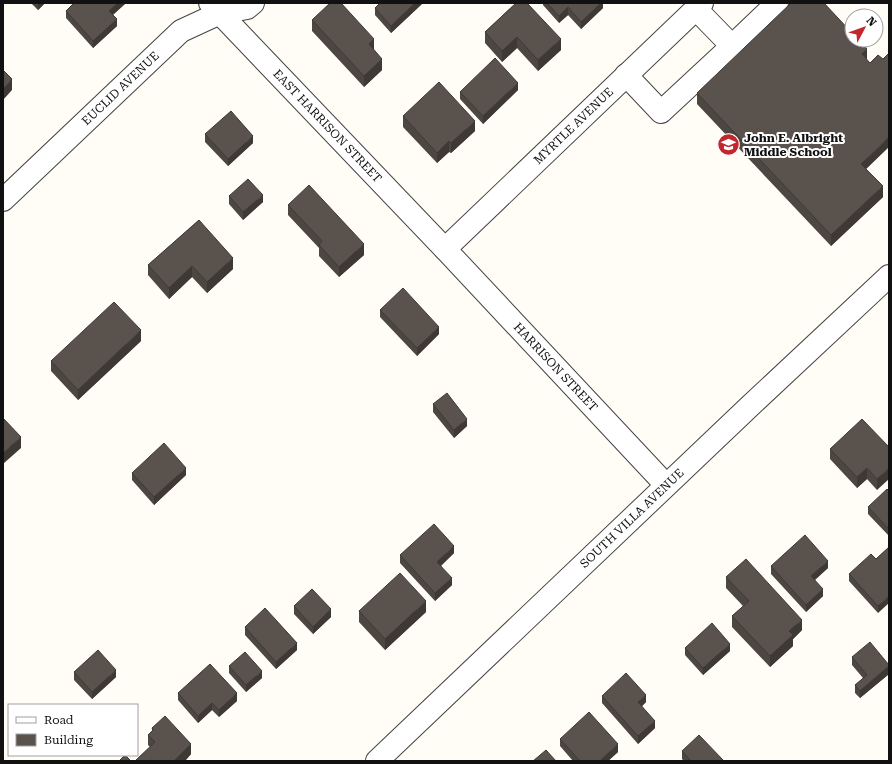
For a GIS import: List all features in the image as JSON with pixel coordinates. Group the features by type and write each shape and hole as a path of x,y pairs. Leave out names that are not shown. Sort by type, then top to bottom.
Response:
{"street":[{"name":"EUCLID AVENUE","path":"3,200 181,32 215,8 247,8 253,3"},
{"path":"626,75 661,112 777,3"},
{"path":"699,6 732,46"},
{"name":"MYRTLE AVENUE","path":"445,248 699,6"},
{"name":"EAST HARRISON STREET","path":"215,8 445,248"},
{"name":"HARRISON STREET","path":"445,248 666,485"},
{"name":"SOUTH VILLA AVENUE","path":"377,761 666,485 889,276"}],"building":[{"path":"74,3 118,3 109,11 117,19 93,41 66,11"},
{"path":"330,3 341,3 374,39 369,44 382,59 364,76 312,20"},
{"path":"380,3 415,3 391,26 375,8"},
{"path":"516,3 527,3 561,39 538,60 517,37 502,51 485,32"},
{"path":"547,3 601,3 581,22 568,7 559,16"},
{"path":"791,3 824,3 844,24 844,48 866,48 867,49 862,54 870,63 878,55 883,59 889,53 889,137 861,164 883,186 831,235 697,93"},
{"path":"495,58 518,83 483,116 460,92"},
{"path":"3,70 12,79 3,89"},
{"path":"439,82 475,121 451,143 449,141 437,153 403,116"},
{"path":"231,111 253,136 228,159 205,134"},
{"path":"248,179 263,195 243,212 229,196"},
{"path":"309,185 364,244 339,267 319,245 322,241 288,205"},
{"path":"199,220 233,258 207,282 192,266 169,288 148,265"},
{"path":"403,288 439,327 417,348 380,310"},
{"path":"114,302 141,330 78,390 51,361"},
{"path":"447,393 467,419 454,430 433,404"},
{"path":"3,418 21,437 3,453"},
{"path":"862,419 889,447 889,468 877,479 867,468 857,477 830,449"},
{"path":"164,443 186,468 154,497 132,473"},
{"path":"887,489 889,491 889,529 868,507"},
{"path":"434,524 454,546 437,562 452,578 435,593 400,555"},
{"path":"805,535 828,561 811,576 823,589 806,605 771,566"},
{"path":"889,547 889,596 878,606 849,574 871,554 876,559"},
{"path":"746,559 802,620 789,631 793,635 770,656 732,616 749,601 726,577"},
{"path":"400,573 426,601 385,639 359,611"},
{"path":"312,589 331,609 313,627 294,606"},
{"path":"265,608 297,643 276,662 245,627"},
{"path":"712,623 730,644 703,668 685,648"},
{"path":"870,642 889,666 860,691 855,685 867,675 852,657"},
{"path":"98,650 116,670 92,692 74,672"},
{"path":"245,652 262,671 246,685 229,666"},
{"path":"210,664 237,693 219,710 212,703 198,716 178,693"},
{"path":"626,673 646,695 638,702 655,721 638,736 602,696"},
{"path":"589,712 618,744 600,761 580,761 560,739"},
{"path":"165,716 191,744 174,761 135,761 155,742 148,735 153,730 152,728"},
{"path":"699,735 724,761 691,761 682,751"},
{"path":"546,750 556,761 533,761"},
{"path":"126,756 131,761 119,761"}],"place":[{"name":"John E. Albright Middle School","path":"728,145"}]}
